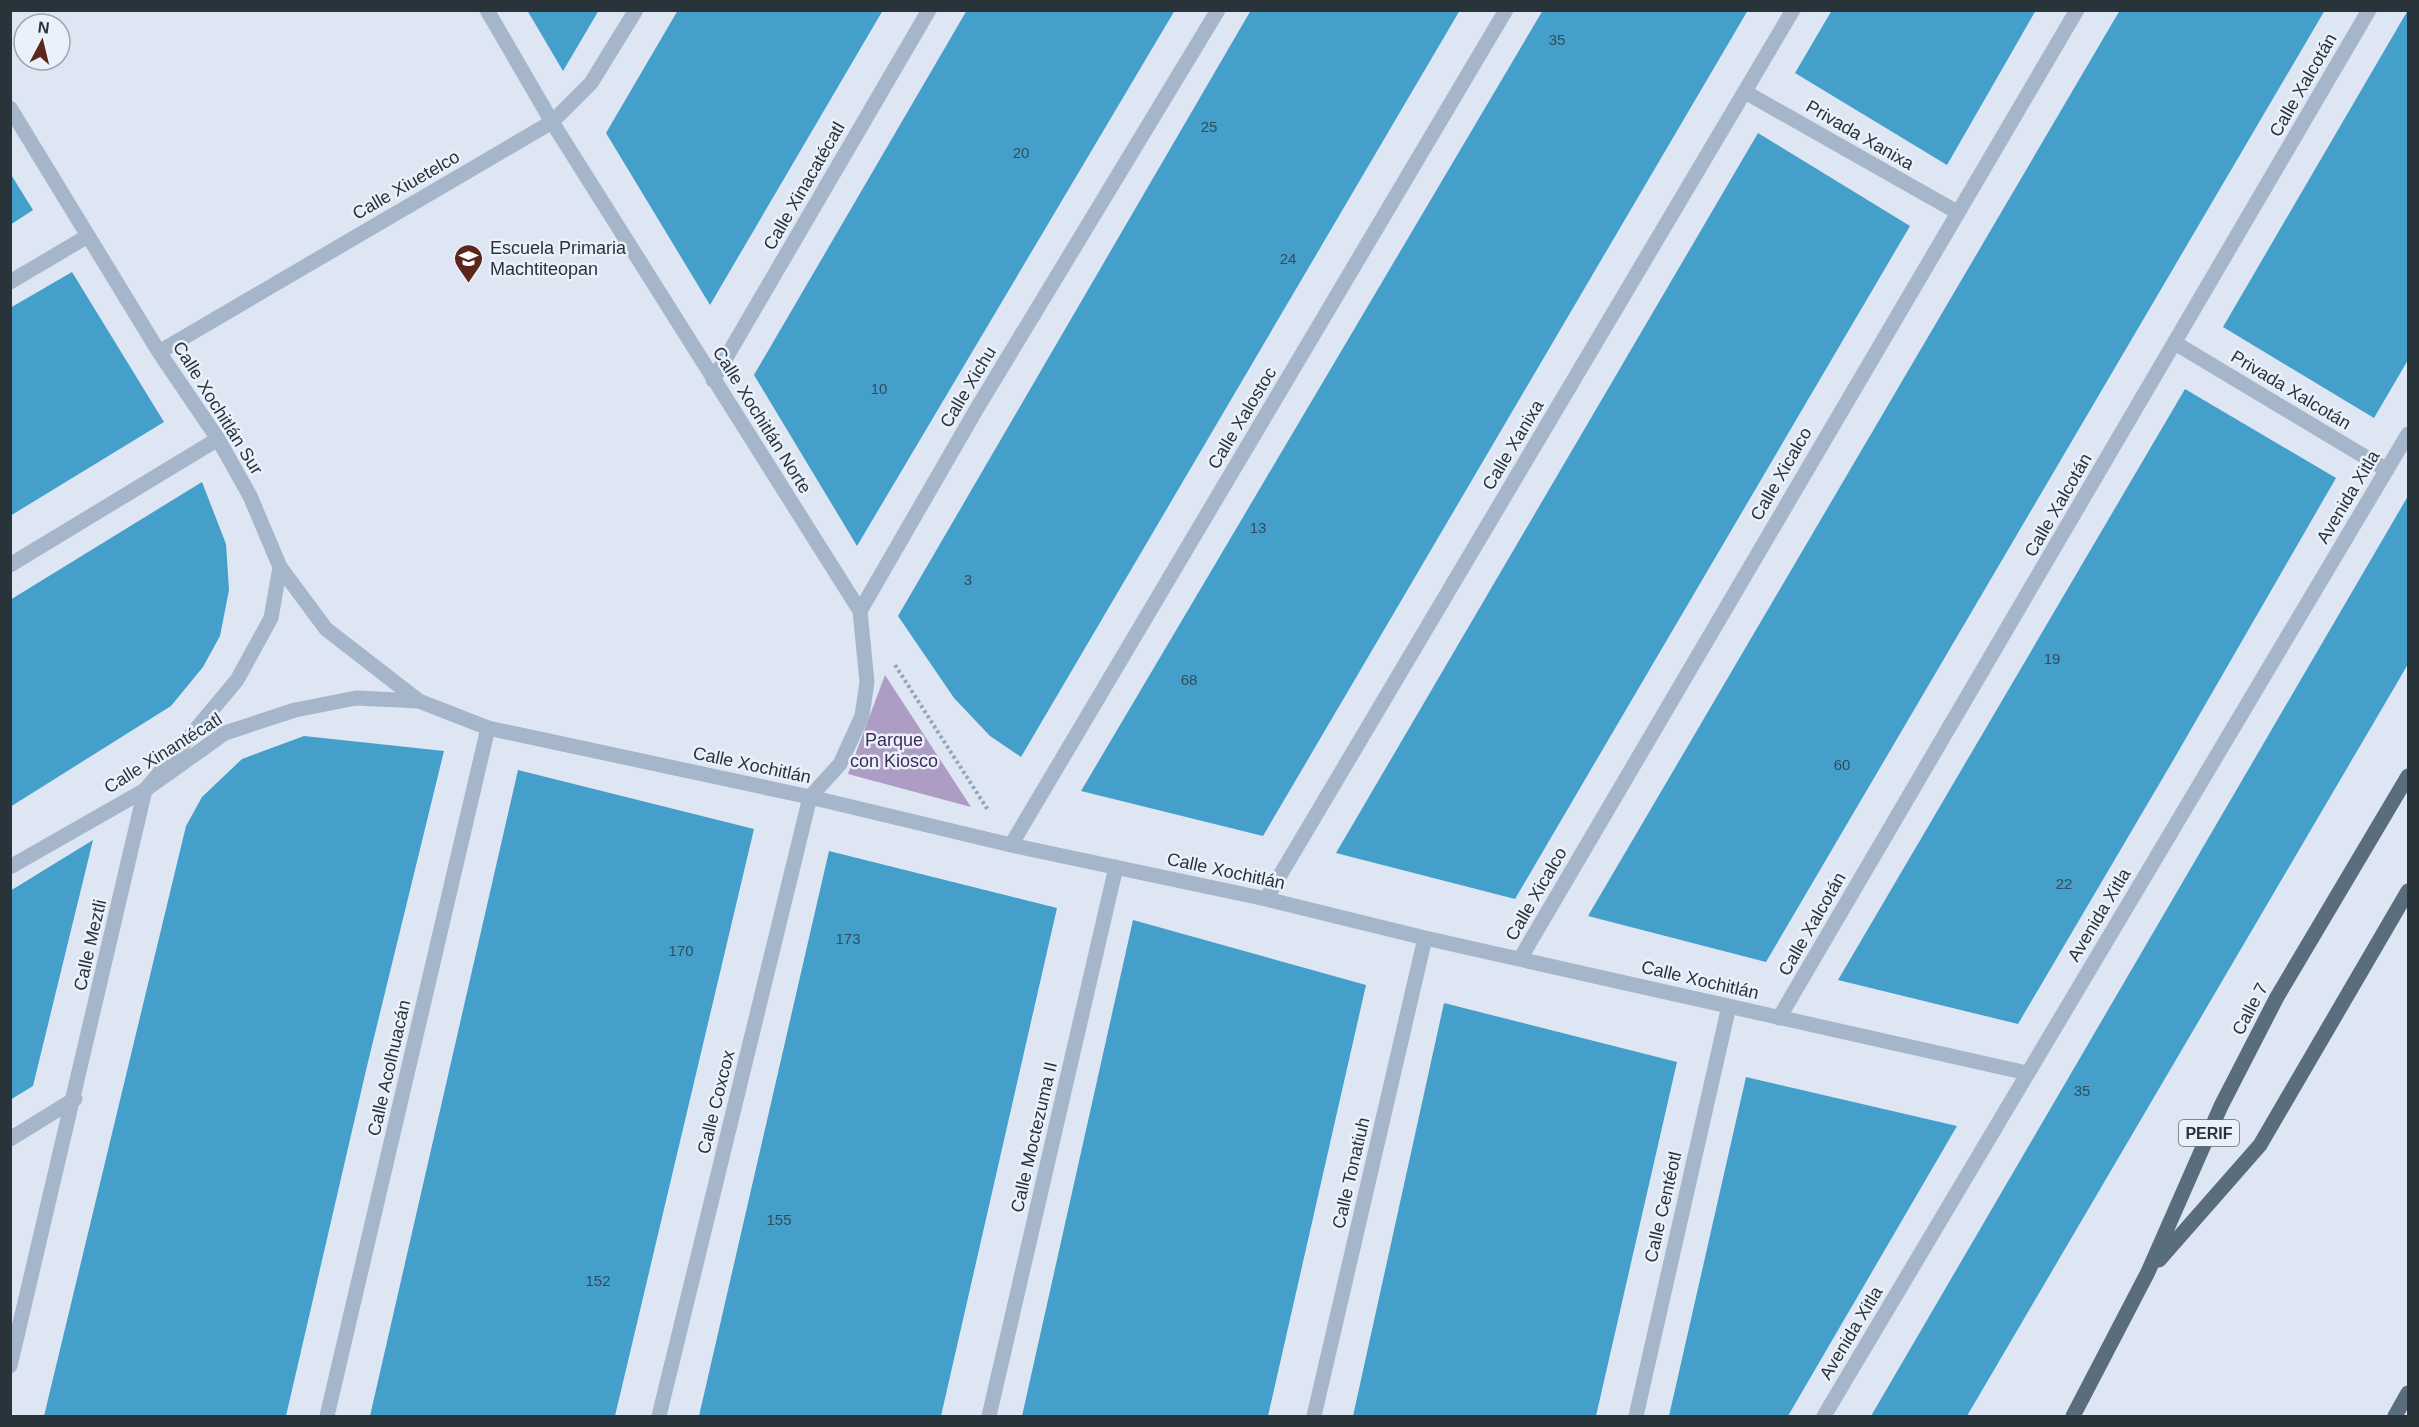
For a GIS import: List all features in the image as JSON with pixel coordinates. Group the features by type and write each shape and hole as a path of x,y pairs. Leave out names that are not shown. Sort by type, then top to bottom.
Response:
{"main road":[{"name":"Calle 7","path":"2073,1416 2148,1272 2221,1106 2277,997 2409,776"},
{"name":"Calle 7","path":"2148,1272 2260,1145 2409,891"},
{"path":"2395,1416 2409,1393"}],"street":[{"name":"Calle Xochitlán Norte","path":"488,10 552,122 860,611"},
{"name":"Calle Xiuetelco","path":"159,352 552,122 591,83 636,10"},
{"name":"Calle Xinacatécatl","path":"713,380 929,10"},
{"name":"Calle Xichu","path":"860,611 976,410 1218,10"},
{"name":"Calle Xalostoc","path":"1011,845 1506,10"},
{"name":"Calle Xanixa","path":"1266,899 1793,10"},
{"name":"Calle Xicalco","path":"1520,959 2077,10"},
{"name":"Calle Xalcotán","path":"1779,1018 2369,10"},
{"name":"Privada Xanixa","path":"1745,92 1957,212"},
{"name":"Calle Xochitlán Sur","path":"10,108 159,352 218,439 250,496 280,567 326,629 419,701"},
{"path":"10,282 88,236"},
{"name":"Privada Xalcotán","path":"2175,343 2387,470"},
{"name":"Avenida Xitla","path":"1824,1416 2409,434"},
{"path":"10,565 218,439"},
{"name":"Calle Meztli","path":"10,1366 75,1099 145,790 237,680 271,618 280,567"},
{"path":"810,797 840,764 862,716 867,682 860,611"},
{"name":"Calle Xinantécatl","path":"10,867 145,790 225,733 295,710 356,698 419,701"},
{"name":"Calle Xochitlán","path":"419,701 488,728 810,797 1011,845 1266,899 1425,938 2027,1073"},
{"name":"Calle Acolhuacán","path":"327,1416 488,728"},
{"name":"Calle Coxcox","path":"659,1416 810,797"},
{"name":"Calle Moctezuma II","path":"989,1416 1116,867"},
{"name":"Calle Tonatiuh","path":"1314,1416 1425,938"},
{"name":"Calle Centéotl","path":"1636,1416 1729,1006"},
{"path":"10,1139 75,1099"}],"path":[{"path":"892,660 1011,845"}],"green space":[{"name":"Parque con Kiosco","path":"885,675 971,807 848,774"}],"building":[{"path":"527,10 599,10 563,71"},
{"path":"678,10 883,10 710,305 606,133"},
{"path":"967,10 1175,10 857,546 754,375"},
{"path":"1251,10 1460,10 1021,757 990,736 954,698 898,616"},
{"path":"1543,10 1748,10 1263,836 1081,791"},
{"path":"1832,10 2036,10 1947,165 1795,73"},
{"path":"2120,10 2325,10 1766,962 1588,916"},
{"path":"2408,10 2408,360 2374,418 2223,327"},
{"path":"1758,133 1910,226 1515,899 1336,853"},
{"path":"10,173 33,210 10,225"},
{"path":"72,272 164,422 10,516 10,308"},
{"path":"2185,389 2336,478 2171,764 2018,1024 1838,980"},
{"path":"202,482 226,544 229,590 220,636 203,667 171,706 10,807 10,600"},
{"path":"2408,496 2408,664 2397,683 1967,1416 1871,1416"},
{"path":"304,736 444,751 367,1066 286,1416 44,1416 186,826 202,797 242,759"},
{"path":"518,770 754,829 615,1416 370,1416"},
{"path":"93,840 33,1086 10,1100 10,891"},
{"path":"829,851 1057,908 941,1416 699,1416"},
{"path":"1133,920 1366,985 1268,1416 1022,1416"},
{"path":"1444,1003 1677,1062 1596,1416 1353,1416"},
{"path":"1746,1077 1957,1126 1788,1416 1669,1416"}],"place":[{"name":"Escuela Primaria Machtiteopan","path":"469,284"}]}
